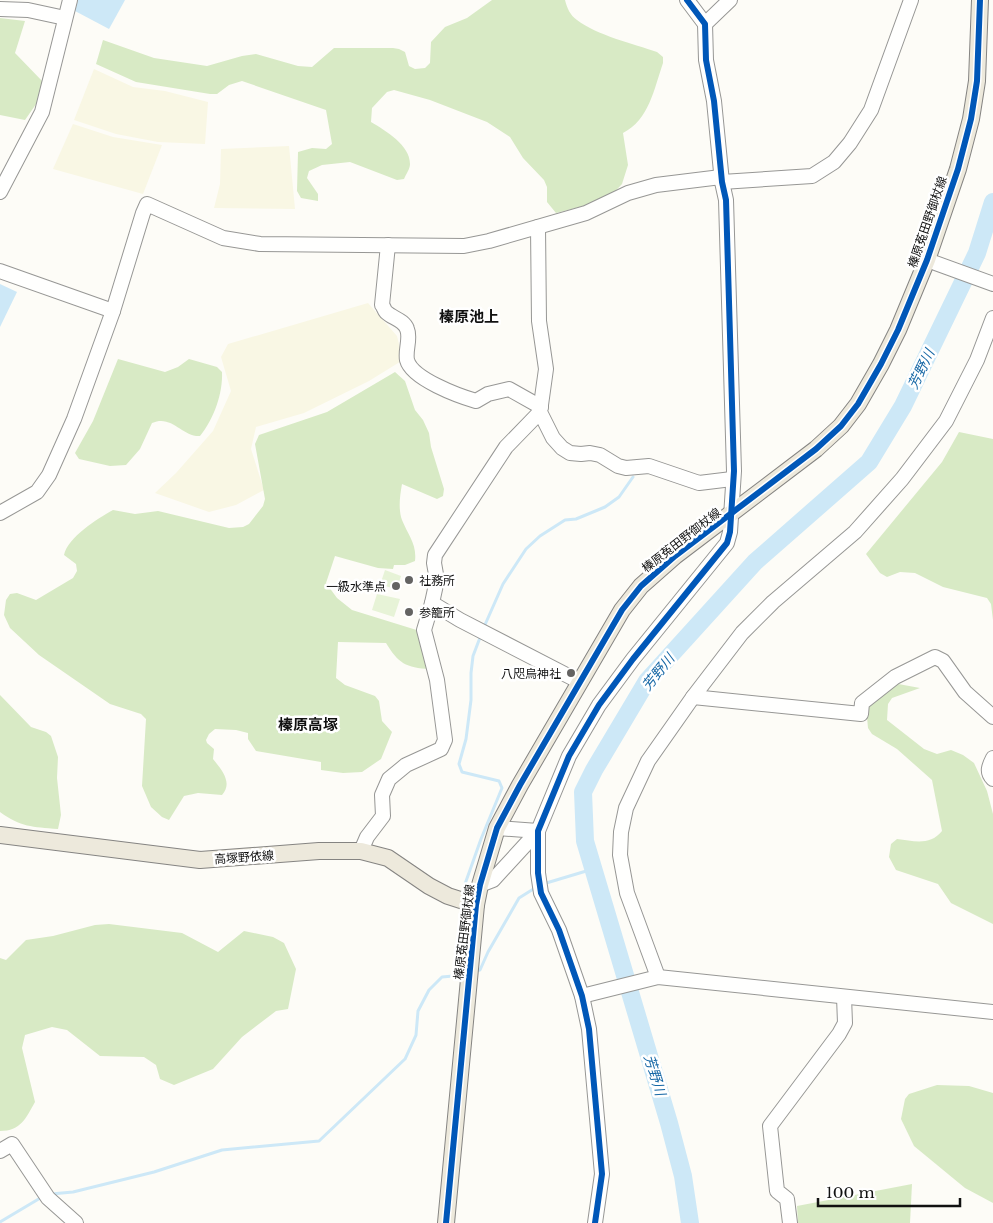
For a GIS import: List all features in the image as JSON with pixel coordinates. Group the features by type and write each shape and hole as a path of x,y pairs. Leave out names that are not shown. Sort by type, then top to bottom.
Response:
{"main road":[{"name":"榛原菟田野御杖線","path":"446,1223 476,905 497,828 622,610 641,586 675,556 816,449 841,426 858,404 894,339 931,262 971,119 977,81 980,0"},
{"name":"高塚野依線","path":"0,835 200,860 319,851 361,851 388,858 429,886 448,896 476,905"}],"street":[{"path":"0,192 42,112 70,0"},
{"path":"480,885 493,880 538,831 569,756 599,705 632,659 727,543 734,471 726,200 721,179 714,101 706,60 704,24 687,0"},
{"path":"704,24 730,0"},
{"path":"0,513 37,492 50,475 74,419 113,311 142,213 147,204 223,238 260,244 464,246 586,213 628,193 656,185 721,179 812,176 834,162 850,143 871,110 912,0"},
{"path":"0,9 28,10 65,18"},
{"path":"361,851 367,837 383,816 382,795 389,779 406,765 438,751 444,745 438,680 424,630 437,580 434,563 435,555 506,447 540,409 546,369 539,321 538,227"},
{"path":"388,245 382,305 386,312 404,324 408,329 408,360 413,370 428,381 460,397 476,401 488,394 509,388 540,409 553,438 562,448 570,453 600,455 618,466 626,468 649,466 699,483 732,479"},
{"path":"931,262 993,284"},
{"path":"0,271 113,311"},
{"path":"655,978 627,893 620,855 621,832 626,808 648,761 693,697 742,633 774,602 855,532 902,479 946,421 977,360 993,318"},
{"path":"432,603 580,682"},
{"path":"693,697 861,714 862,703 896,677 935,657 943,661 966,692 993,717"},
{"path":"993,758 988,768 989,775 993,779"},
{"path":"497,828 538,831"},
{"path":"538,831 538,872 541,893 559,930 585,996 602,1174 595,1223"},
{"path":"585,996 655,978 993,1012"},
{"path":"790,1223 787,1199 777,1191 770,1126 839,1034 845,1023 844,997"},
{"path":"0,1150 12,1144 45,1193 76,1223"}],"shaded area":[{"path":"94,69 133,87 165,91 208,102 205,144 158,142 116,134 74,120"},
{"path":"73,124 113,137 162,145 143,194 53,169"},
{"path":"289,146 295,209 214,208 220,184 221,149"},
{"path":"368,303 397,336 403,360 369,381 304,413 256,427 251,449 264,490 236,505 209,512 155,493 176,473 213,431 231,391 221,357 228,344"}],"green space":[{"path":"492,0 565,0 572,16 585,25 605,35 657,52 663,57 657,83 645,112 632,127 623,133 628,165 622,184 607,200 556,213 547,202 547,187 544,180 523,158 510,137 487,122 430,100 394,90 387,92 372,108 371,122 396,139 406,151 410,164 404,179 397,180 350,162 322,165 309,171 307,178 318,194 318,201 301,198 297,191 298,152 312,148 326,149 332,144 326,110 242,81 229,85 217,94 210,94 136,82 96,64 103,40 154,58 207,66 256,54 298,66 312,67 334,48 393,48 405,52 409,66 415,69 425,68 430,63 431,42 445,27 467,18"},
{"path":"0,18 25,21 15,53 44,83 41,97 25,120 0,115"},
{"path":"118,359 165,372 178,367 189,359 217,367 222,372 219,397 213,414 200,436 188,433 171,423 159,421 152,423 140,449 126,465 110,466 79,459 75,453 93,421"},
{"path":"395,372 405,381 415,410 423,420 429,433 431,447 444,489 443,496 437,499 402,484 400,511 415,550 415,561 405,565 394,565 393,569 378,568 335,556 326,583 337,598 352,610 423,632 430,669 409,666 399,660 386,643 338,642 336,678 345,685 375,696 379,701 382,721 392,732 381,759 362,772 343,773 321,770 321,762 256,751 248,739 248,733 236,730 215,729 206,740 214,749 213,759 225,777 226,786 222,795 198,793 184,796 169,820 162,817 151,807 142,786 146,719 141,714 110,704 39,655 10,628 4,615 6,600 10,594 17,593 36,600 73,578 77,571 76,564 64,555 67,548 84,529 113,510 135,514 158,511 229,528 243,527 249,524 263,506 265,499 255,444 259,435 327,412"},
{"path":"959,432 993,439 993,620 991,604 987,598 943,587 915,573 900,572 887,577 880,573 866,554 942,462"},
{"path":"385,570 401,576 397,589 380,585"},
{"path":"377,594 400,599 394,617 372,610"},
{"path":"893,683 920,688 892,698 888,704 887,720 924,749 937,754 951,750 963,755 974,763 987,791 993,814 993,924 951,903 938,884 896,870 889,857 891,844 897,839 927,841 942,831 932,780 897,749 872,734 868,728 866,706"},
{"path":"0,695 31,727 46,732 51,736 58,757 57,778 61,815 58,829 27,825 14,821 0,812"},
{"path":"109,924 182,933 218,952 244,931 273,937 284,943 296,969 288,1009 276,1011 242,1037 213,1069 174,1085 160,1079 156,1065 144,1057 100,1056 67,1030 52,1027 25,1035 22,1048 35,1102 26,1118 18,1126 13,1129 0,1131 0,958 6,960 26,940 53,936 95,925"},
{"path":"937,1085 969,1086 993,1093 993,1203 965,1188 914,1146 901,1119 905,1099 909,1094"},
{"path":"912,1184 910,1223 798,1223 797,1206"}],"water":[{"path":"78,0 125,0 109,29 75,11"},
{"path":"0,284 17,292 0,327"}],"waterway":[{"name":"芳野川","path":"690,1223 683,1176 669,1123 585,841 583,792 647,681 755,562 869,462 903,406 977,253 993,202"},
{"path":"484,627 503,584 526,549 540,536 565,520 576,519 605,507 619,497 633,477"},
{"path":"465,884 502,788 499,781 462,772 459,764 466,739 471,700 473,656 481,635"},
{"path":"543,884 593,869"},
{"path":"475,971 480,970 488,952 519,898 535,888"},
{"path":"51,1194 73,1192 154,1172 222,1150 319,1141 405,1059 416,1035 418,1011 429,990 442,977 464,975"},
{"path":"0,1222 42,1197"}],"cycle path":[{"path":"595,1223 602,1174 589,1029 582,996 559,930 541,893 538,873 538,831 569,756 599,705 633,659 727,543 730,532 734,471 726,200 722,182 714,101 706,60 705,24 687,0"},
{"path":"446,1223 476,905 497,828 622,610 641,586 675,556 816,449 841,426 858,404 898,330 927,260 958,169 971,119 977,81 980,0"}],"place":[{"name":"社務所","path":"409,580"},
{"name":"一級水準点","path":"396,586"},
{"name":"参籠所","path":"409,612"},
{"name":"八咫烏神社","path":"571,673"}],"district":[{"name":"榛原池上","path":"469,316"},
{"name":"榛原高塚","path":"308,724"}]}
